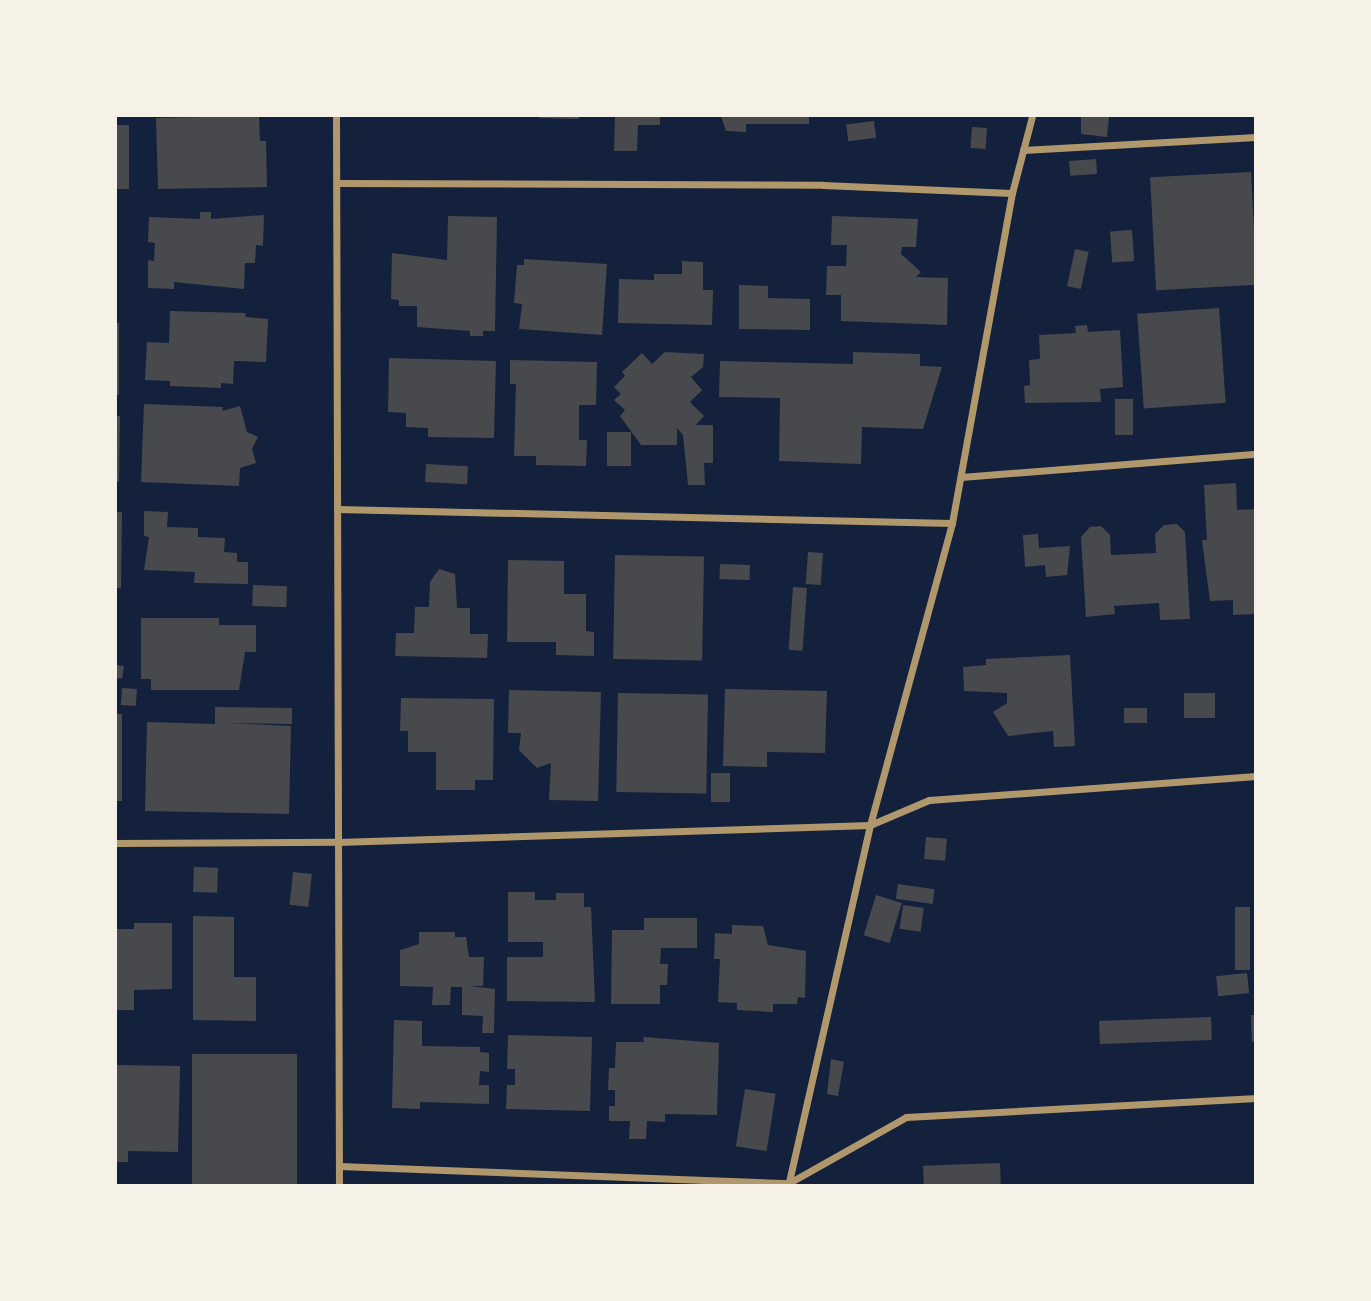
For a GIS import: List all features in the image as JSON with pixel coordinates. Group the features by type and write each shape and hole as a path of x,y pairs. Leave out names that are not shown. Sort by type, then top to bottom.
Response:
{"street":[{"path":"336,116 339,1185"},
{"path":"788,1184 870,825 952,523 1012,193 1032,116"},
{"path":"1023,150 1255,137"},
{"path":"337,183 822,185 1012,193"},
{"path":"961,477 1255,454"},
{"path":"337,509 952,523"},
{"path":"116,842 338,842 870,825 929,800 1255,776"},
{"path":"339,1166 788,1184 906,1117 1255,1098"}],"building":[{"path":"259,116 260,141 266,141 267,187 158,189 156,118"},
{"path":"579,116 579,119 539,118"},
{"path":"615,116 660,116 660,125 638,125 637,151 614,151"},
{"path":"721,116 809,116 809,124 746,124 746,132 726,131"},
{"path":"1081,116 1109,117 1107,137 1081,134"},
{"path":"874,121 876,138 848,141 846,124"},
{"path":"116,125 129,125 129,189 116,189"},
{"path":"972,127 987,128 985,149 971,148"},
{"path":"1096,159 1097,174 1070,176 1069,161"},
{"path":"1251,172 1256,285 1156,290 1150,177"},
{"path":"200,212 211,212 211,219 264,215 263,246 256,245 255,263 245,263 244,289 174,282 174,289 148,288 148,260 154,261 155,243 148,242 149,217 200,219"},
{"path":"448,216 497,217 495,331 483,331 483,336 470,336 470,331 417,327 417,306 399,306 399,300 391,299 392,253 447,260"},
{"path":"832,216 918,219 916,247 902,247 901,254 921,272 916,277 948,278 947,325 841,321 841,295 826,295 827,266 846,266 847,245 831,245"},
{"path":"1132,230 1134,261 1112,262 1110,232"},
{"path":"1075,249 1089,252 1081,289 1067,286"},
{"path":"524,259 607,264 602,335 519,329 522,304 514,303 517,265 524,265"},
{"path":"682,261 703,262 703,290 713,290 712,325 618,323 619,279 654,280 654,274 682,274"},
{"path":"739,285 768,286 768,298 810,299 810,330 739,329"},
{"path":"1219,308 1226,403 1144,408 1137,314"},
{"path":"170,311 245,313 246,317 268,319 266,362 234,361 233,384 221,383 221,388 170,386 170,381 145,380 147,342 169,343"},
{"path":"116,323 119,323 119,395 116,395"},
{"path":"1087,325 1088,332 1120,330 1123,387 1100,389 1101,402 1025,403 1024,386 1030,385 1029,360 1040,359 1039,335 1076,333 1075,326"},
{"path":"665,352 704,354 703,367 691,377 702,390 690,402 704,416 696,425 713,425 713,463 704,463 705,485 688,485 683,435 677,428 677,445 641,445 620,416 625,410 614,400 621,394 614,387 625,376 622,372 642,353 652,364"},
{"path":"853,352 920,354 920,366 942,367 923,429 862,427 861,464 779,461 780,398 719,397 720,361 853,364"},
{"path":"389,358 496,361 494,438 428,437 428,428 406,427 406,413 388,412"},
{"path":"510,360 597,362 596,405 579,405 579,440 587,440 586,466 536,465 536,456 514,456 516,384 510,384"},
{"path":"1115,399 1133,399 1133,435 1115,435"},
{"path":"144,404 223,407 222,411 240,406 247,432 258,437 252,449 256,463 240,468 239,486 141,482"},
{"path":"116,416 120,416 119,482 116,481"},
{"path":"607,432 631,432 631,466 607,466"},
{"path":"426,464 468,466 467,484 425,482"},
{"path":"1236,483 1237,510 1256,509 1256,614 1233,615 1233,600 1210,601 1202,540 1207,540 1204,485"},
{"path":"144,511 168,512 167,527 198,528 198,537 225,538 224,552 237,553 237,562 248,562 248,584 194,583 195,572 144,570 149,537 144,536"},
{"path":"116,512 122,512 121,588 116,588"},
{"path":"1177,524 1185,532 1190,619 1160,620 1159,603 1114,606 1115,614 1086,617 1081,537 1090,527 1101,526 1110,535 1111,555 1156,553 1155,534 1164,525"},
{"path":"1038,534 1039,548 1070,546 1067,575 1046,577 1045,565 1025,567 1023,535"},
{"path":"808,552 823,553 821,585 806,584"},
{"path":"615,555 704,557 702,661 613,659"},
{"path":"508,560 564,561 564,594 586,594 586,631 594,632 594,656 556,655 556,642 507,642"},
{"path":"720,564 750,565 749,580 719,579"},
{"path":"439,569 455,574 457,608 470,608 470,634 488,634 487,658 395,656 396,633 414,633 415,607 429,607 430,582"},
{"path":"253,585 287,586 286,607 252,606"},
{"path":"793,587 807,588 803,651 789,650"},
{"path":"141,618 219,618 219,625 256,625 256,652 245,652 239,690 151,690 151,679 141,679"},
{"path":"1070,655 1075,746 1054,747 1053,731 1008,736 993,712 1007,703 1007,693 964,691 963,667 986,665 986,659"},
{"path":"116,665 124,666 122,679 116,678"},
{"path":"122,688 137,689 136,706 121,705"},
{"path":"725,689 827,691 825,753 767,752 767,767 723,766"},
{"path":"509,690 601,692 598,801 549,800 551,763 537,768 519,750 521,733 508,733"},
{"path":"618,693 708,695 706,794 616,792"},
{"path":"1184,693 1215,693 1215,718 1184,718"},
{"path":"401,698 494,699 493,780 475,780 475,790 436,790 436,752 408,752 408,731 400,731"},
{"path":"215,707 292,708 292,724 226,723 291,726 289,814 145,811 147,722 215,724"},
{"path":"1124,708 1147,708 1147,723 1124,723"},
{"path":"116,714 122,714 122,801 116,801"},
{"path":"711,773 730,773 730,802 711,802"},
{"path":"926,837 947,839 945,861 924,859"},
{"path":"194,867 218,868 217,893 193,892"},
{"path":"293,872 312,874 308,907 290,905"},
{"path":"898,884 935,889 933,904 896,899"},
{"path":"508,892 535,892 535,900 556,900 556,893 584,893 584,907 591,907 595,1002 507,1001 507,957 543,957 543,942 508,942"},
{"path":"876,895 902,903 890,943 864,935"},
{"path":"903,905 924,908 920,932 900,929"},
{"path":"1235,907 1250,907 1250,970 1235,970"},
{"path":"193,916 234,917 234,977 256,977 256,1021 193,1020"},
{"path":"644,918 697,918 697,948 661,948 660,964 668,964 667,985 660,985 660,1004 611,1004 612,930 644,930"},
{"path":"134,923 172,923 172,989 134,990 134,1010 116,1010 116,929 134,929"},
{"path":"732,925 763,926 768,945 806,951 805,998 798,997 797,1004 773,1004 773,1012 737,1010 737,1003 718,1002 720,959 714,959 715,933 732,934"},
{"path":"419,932 455,932 455,937 466,937 469,957 484,957 483,986 469,986 495,989 494,1033 482,1033 483,1016 462,1015 462,987 451,987 450,1005 432,1005 433,987 400,986 400,950 419,944"},
{"path":"1247,973 1249,993 1218,996 1216,976"},
{"path":"1251,1015 1256,1015 1256,1041 1252,1042"},
{"path":"1211,1017 1212,1040 1100,1044 1099,1021"},
{"path":"394,1020 422,1021 422,1046 480,1047 480,1052 489,1053 489,1072 480,1071 479,1085 489,1085 489,1104 420,1102 420,1109 392,1108"},
{"path":"508,1035 592,1037 590,1111 506,1109 507,1085 515,1085 515,1069 507,1069"},
{"path":"643,1037 719,1043 717,1115 665,1114 665,1122 647,1121 646,1139 629,1139 630,1121 609,1121 609,1106 615,1106 615,1090 608,1090 609,1068 615,1068 616,1042 644,1042"},
{"path":"192,1054 297,1054 297,1186 192,1186"},
{"path":"831,1059 844,1062 838,1096 827,1094"},
{"path":"116,1065 180,1066 178,1152 128,1151 128,1162 116,1162"},
{"path":"745,1089 776,1094 767,1151 736,1146"},
{"path":"1000,1163 1001,1186 924,1186 923,1166"}]}
